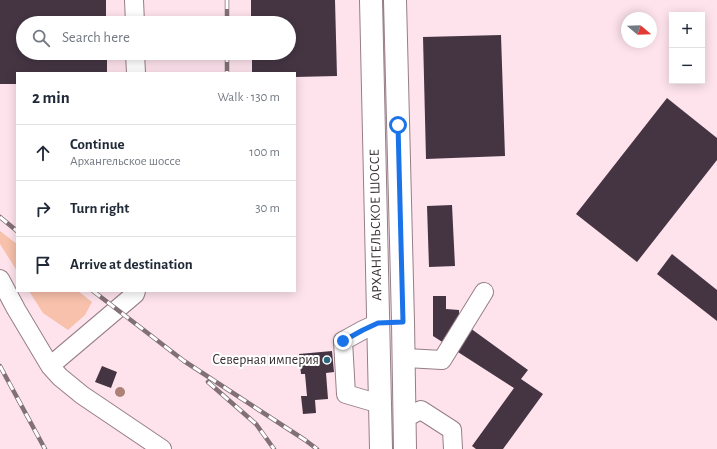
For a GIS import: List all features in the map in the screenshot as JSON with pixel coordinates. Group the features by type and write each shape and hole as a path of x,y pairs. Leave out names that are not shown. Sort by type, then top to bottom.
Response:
{"main road":[{"name":"АРХАНГЕЛЬСКОЕ ШОССЕ","path":"371,0 381,449"},
{"name":"АРХАНГЕЛЬСКОЕ ШОССЕ","path":"395,0 405,449"},
{"path":"378,323 403,322"},
{"path":"380,404 404,411"}],"street":[{"path":"134,0 135,16"},
{"path":"135,60 136,72"},
{"path":"0,279 50,366 60,377 82,395 162,449"},
{"path":"50,366 136,292"},
{"path":"406,358 442,360 484,292"},
{"path":"378,323 343,341 346,394 380,404"},
{"path":"404,411 421,410 452,430 453,449"}],"shaded area":[{"path":"0,231 16,243 16,269 0,244"},
{"path":"30,292 79,292 92,302 85,315 68,330 43,313"}],"building":[{"path":"0,0 106,0 106,16 16,16 16,60 107,60 107,72 16,72 16,84 0,84"},
{"path":"251,0 335,0 337,76 296,77 296,72 252,72 252,60 296,60 296,16 251,16"},
{"path":"501,35 505,156 426,159 423,37"},
{"path":"667,98 717,138 717,160 637,262 576,214"},
{"path":"452,205 455,266 429,267 427,206"},
{"path":"672,254 717,290 717,321 657,274"},
{"path":"433,296 446,296 446,309 459,310 459,320 528,370 521,379 543,394 503,449 476,449 472,446 514,388 433,336"},
{"path":"332,351 334,372 326,373 328,399 315,400 316,413 303,414 301,396 307,396 305,374 301,374 299,354"},
{"path":"102,366 117,372 111,388 95,382"}],"railway":[{"path":"227,0 227,16"},
{"path":"227,60 227,72"},
{"path":"0,217 16,230"},
{"path":"94,292 184,361 317,449"},
{"path":"0,366 45,449"},
{"path":"208,382 256,424 274,449"}],"place":[{"name":"Северная империя","path":"327,360"}],"route":[{"path":"343,341 378,323 403,322 398,125"}]}
